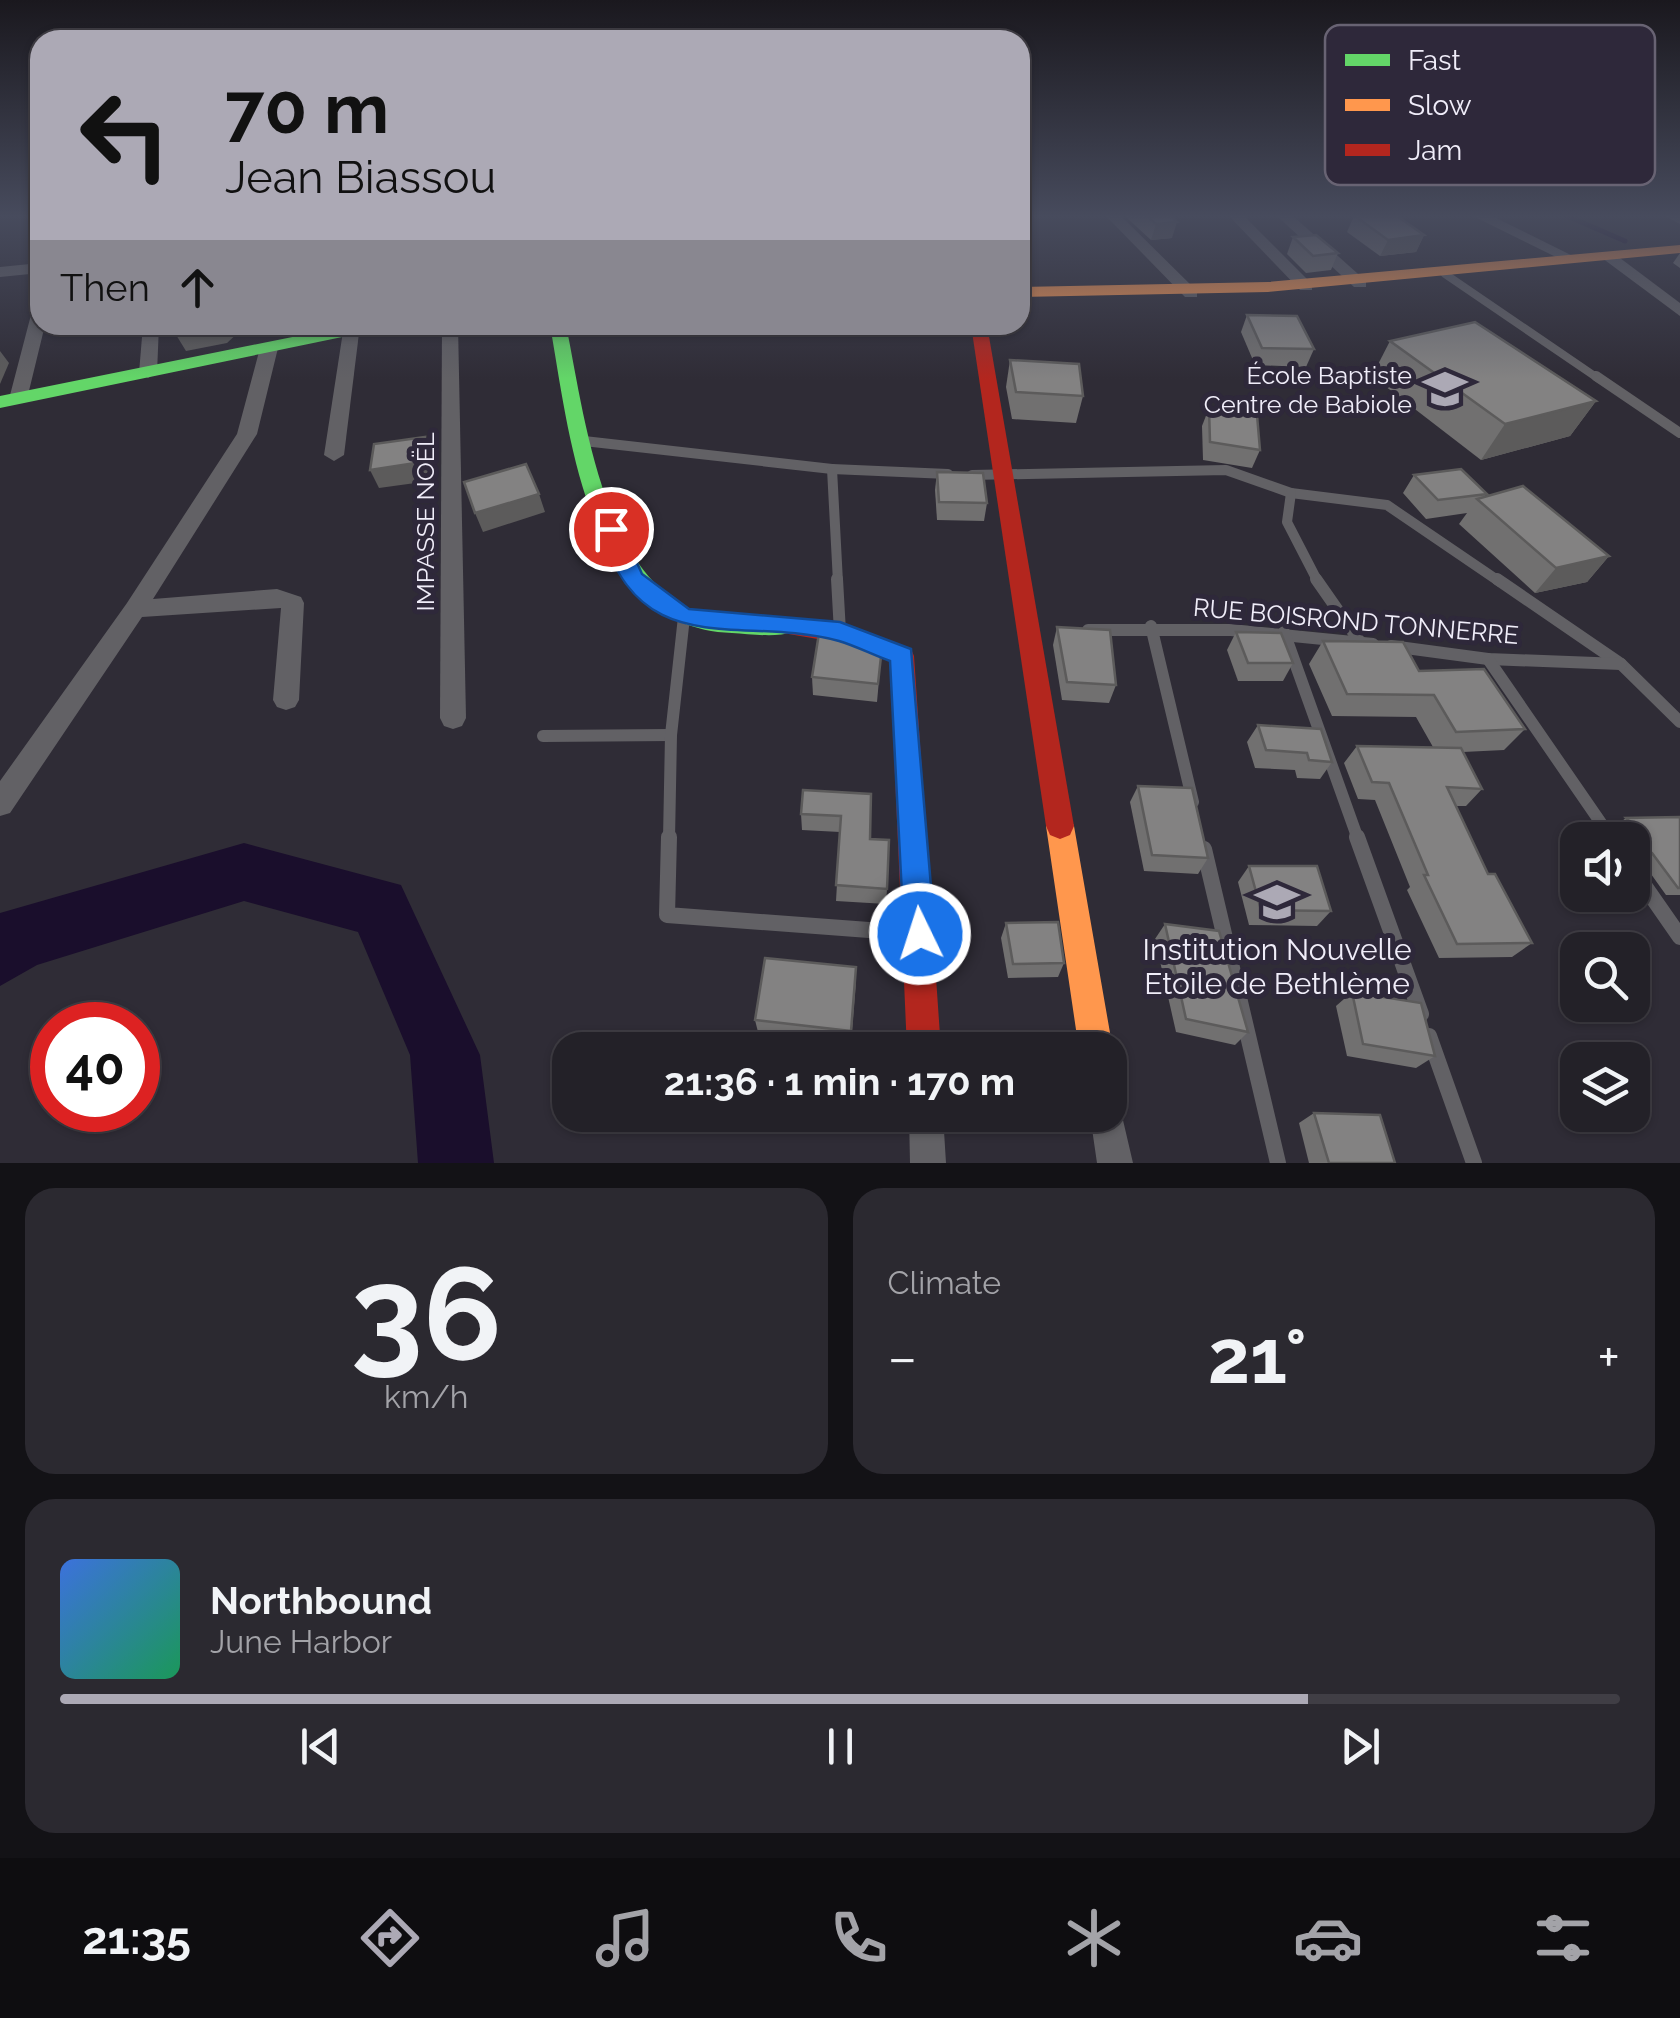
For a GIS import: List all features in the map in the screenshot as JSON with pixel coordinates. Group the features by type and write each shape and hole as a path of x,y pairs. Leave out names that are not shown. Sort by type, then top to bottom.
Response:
{"street":[{"path":"1167,270 1191,294"},
{"path":"1290,270 1306,287"},
{"path":"1345,270 1360,284"},
{"path":"1030,292 1191,294 1360,284 1476,270"},
{"path":"1627,270 1680,311"},
{"path":"9,401 32,335"},
{"path":"148,372 150,335"},
{"path":"9,401 325,335"},
{"path":"334,455 358,335"},
{"name":"IMPASSE NOËL","path":"450,335 453,718"},
{"path":"560,335 584,441 620,558 634,580 684,617 840,632 902,656 923,1032"},
{"path":"981,335 1035,633 1093,1032"},
{"path":"0,803 135,609 247,434 269,348"},
{"path":"135,609 277,597 293,603 286,700"},
{"path":"927,1132 928,1163"},
{"path":"1110,1132 1116,1163"}],"lane":[{"path":"1444,274 1680,432"},
{"path":"584,441 832,469 1004,476 1226,470 1291,493 1388,505 1621,664 1680,722"},
{"path":"832,469 840,632"},
{"path":"1291,493 1287,522 1310,570 1360,642"},
{"path":"684,617 670,735 668,915 920,934"},
{"path":"1151,626 1196,818"},
{"name":"RUE BOISROND TONNERRE","path":"1080,630 1151,626 1284,632 1488,659 1621,664"},
{"path":"1284,632 1474,1163"},
{"path":"1488,659 1601,822"},
{"path":"543,736 670,735"},
{"path":"1201,837 1278,1163"},
{"path":"1650,894 1680,936"}],"building":[{"path":"1247,315 1297,316 1314,349 1262,348"},
{"path":"1475,322 1596,401 1505,424 1390,341"},
{"path":"1010,360 1079,364 1083,396 1016,392"},
{"path":"1209,408 1257,415 1260,450 1210,442"},
{"path":"425,437 422,462 370,470 374,444"},
{"path":"526,464 539,494 475,513 464,482"},
{"path":"1461,469 1487,494 1438,500 1414,475"},
{"path":"937,472 983,473 987,503 939,502"},
{"path":"1523,486 1609,556 1556,568 1477,499"},
{"path":"1057,627 1110,630 1116,685 1067,682"},
{"path":"1236,632 1281,633 1293,663 1248,663"},
{"path":"819,633 855,637 882,647 878,684 812,677"},
{"path":"1323,641 1403,642 1419,671 1484,669 1525,729 1456,732 1434,695 1347,694"},
{"path":"1258,725 1321,729 1332,762 1309,760 1307,753 1266,750"},
{"path":"1357,746 1461,748 1482,789 1447,787 1488,874 1495,874 1532,943 1457,944 1424,875 1428,875 1389,783 1372,782"},
{"path":"1138,786 1192,788 1208,858 1152,855"},
{"path":"803,790 871,794 870,839 889,840 887,889 836,885 841,816 801,814"},
{"path":"1680,817 1680,888 1650,852 1650,822 1630,822 1626,818"},
{"path":"1249,866 1317,866 1331,911 1261,910"},
{"path":"1058,922 1064,963 1013,964 1006,923"},
{"path":"1165,924 1219,931 1248,1032 1186,1019"},
{"path":"765,958 856,967 851,1031 755,1020"},
{"path":"1352,992 1421,1003 1435,1056 1363,1044"},
{"path":"1314,1113 1380,1115 1395,1163 1329,1163"}],"waterway":[{"path":"0,953 19,938 244,872 379,907 445,1055 456,1163"}],"traffic: fast":[{"path":"0,402 327,335"},
{"path":"560,335 594,489 630,568 655,598 686,617 722,624 785,626"}],"traffic: slow":[{"path":"1030,292 1268,287 1449,270"},
{"path":"1060,826 1093,1032"}],"traffic: jam":[{"path":"981,335 1060,826"},
{"path":"785,626 843,634 902,656 923,1032"}],"place":[{"name":"École Baptiste Centre de Babiole","path":"1445,389"},
{"name":"Institution Nouvelle Etoile de Bethlème","path":"1277,902"}],"route":[{"path":"611,529 620,558 634,580 684,617 840,632 902,656 920,934"}]}
